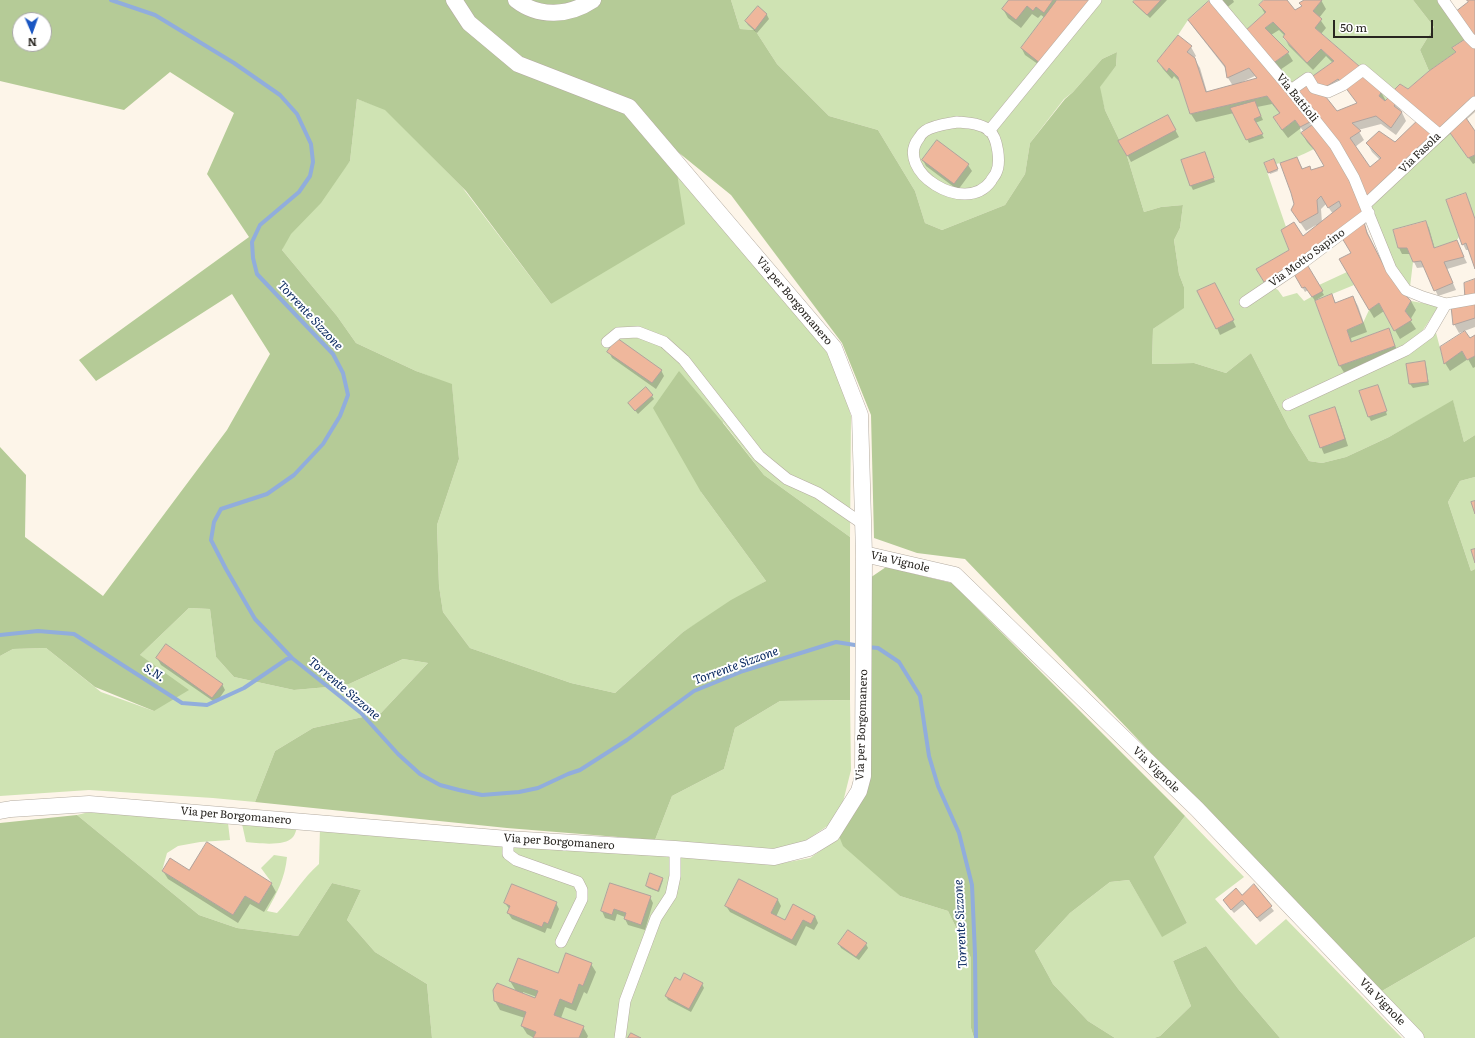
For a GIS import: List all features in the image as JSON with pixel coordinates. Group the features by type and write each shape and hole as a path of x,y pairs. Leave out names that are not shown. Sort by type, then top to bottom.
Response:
{"main road":[{"name":"Via per Borgomanero","path":"0,811 89,804 508,839 675,849 774,857 809,848 832,834 858,791 863,776 864,554 860,415 834,348 629,107 518,64 469,23 454,0"},
{"path":"516,0 532,10 551,14 571,11 593,0"},
{"name":"Via Vignole","path":"864,554 955,575 1197,809 1416,1038"}],"street":[{"path":"989,131 1096,0"},
{"name":"Via Battioli","path":"1215,0 1335,145 1354,178 1391,269 1406,290 1446,304"},
{"path":"1443,0 1469,38 1475,43"},
{"path":"1291,90 1308,78 1314,88 1328,92 1344,84 1363,70 1440,135"},
{"name":"Via Fasola","path":"1367,208 1475,102"},
{"path":"957,122 975,124 989,131 995,141 999,157 996,173 987,186 971,194 954,194 936,185 922,175 913,158 914,144 924,132 938,125 957,122"},
{"name":"Via Motto Sapino","path":"1245,302 1297,266 1367,208"},
{"path":"1288,405 1406,350 1429,333 1446,304 1475,299"},
{"path":"607,342 618,333 638,332 664,342 684,360 759,456 787,479 818,493 863,524"},
{"path":"508,839 508,854 516,860 578,882 582,890 582,899 561,942"},
{"path":"620,1038 625,1002 656,918 671,894 675,876 675,849"}],"green space":[{"path":"0,0 731,0 740,29 755,30 777,64 829,116 878,130 915,191 925,223 942,230 1005,205 1025,174 1030,143 1065,99 1102,59 1117,52 1116,66 1100,87 1105,110 1127,156 1144,212 1161,207 1183,205 1180,228 1174,240 1179,274 1184,287 1184,308 1153,329 1152,364 1194,363 1226,373 1251,353 1289,428 1309,461 1322,463 1346,457 1389,437 1453,400 1464,442 1475,435 1475,477 1460,481 1448,502 1471,571 1475,569 1475,937 1375,995 1198,802 965,559 917,553 874,538 871,415 842,343 731,195 673,148 685,224 551,304 466,191 385,110 357,99 350,161 321,203 291,234 282,250 337,316 356,343 416,371 452,384 459,459 437,525 439,586 443,612 470,648 571,683 615,693 683,632 731,600 766,581 701,492 653,408 679,371 764,475 850,537 850,700 780,701 735,728 724,769 672,796 655,840 507,828 255,802 275,751 313,728 381,713 428,663 403,659 349,684 294,690 234,677 216,657 210,609 189,608 140,655 189,690 154,711 95,687 46,648 13,649 0,656 0,447 26,475 25,537 103,596 227,430 270,354 232,294 96,381 79,360 249,237 207,174 234,113 170,72 124,110 0,81"},
{"path":"731,0 1208,0 1209,1 1188,20 1157,61 1166,71 1169,68 1178,77 1190,114 1267,96 1280,113 1273,117 1282,130 1295,120 1300,127 1301,133 1314,149 1281,163 1276,164 1273,159 1264,163 1286,227 1281,230 1289,250 1256,269 1264,282 1278,290 1283,297 1297,293 1304,301 1322,291 1319,285 1347,272 1354,285 1315,301 1339,366 1395,346 1389,328 1351,342 1347,330 1363,323 1369,310 1379,303 1394,331 1411,320 1405,311 1411,301 1439,306 1423,330 1403,348 1286,399 1290,407 1407,355 1427,340 1435,329 1444,363 1462,351 1467,360 1475,356 1475,435 1464,442 1453,401 1389,437 1346,457 1322,463 1309,461 1289,428 1251,353 1226,373 1194,363 1152,364 1153,329 1184,307 1184,287 1179,274 1174,240 1180,228 1183,205 1161,207 1144,212 1127,156 1105,110 1099,87 1116,66 1117,52 1102,59 1073,92 1064,99 1030,143 1025,174 1005,205 942,230 925,223 915,191 878,130 829,116 777,64 755,30 740,29"},
{"path":"1220,0 1264,0 1259,5 1266,12 1245,31"},
{"path":"1322,0 1413,0 1434,27 1420,50 1429,71 1408,89 1400,84 1385,101 1379,96 1382,91 1342,83 1359,66 1315,28 1313,11"},
{"path":"1413,0 1439,0 1466,39 1452,48 1456,52 1429,71 1420,50 1434,27"},
{"path":"1273,22 1285,34 1283,38 1307,63 1321,49 1334,61 1294,90 1272,64 1289,52 1265,28"},
{"path":"357,99 385,109 462,187 551,304 676,173 767,275 835,363 851,416 850,537 764,475 723,422 701,492 766,581 683,632 615,693 571,683 470,648 443,612 439,586 437,525 459,459 452,385 416,371 356,343 337,316 282,250 287,236 350,161"},
{"path":"1448,130 1468,158 1475,155 1475,219 1466,193 1446,200 1459,237 1457,240 1434,248 1426,221 1393,230 1398,248 1407,248 1413,262 1410,287 1395,269 1368,205"},
{"path":"1475,477 1475,569 1471,571 1448,502 1460,481"},
{"path":"886,567 952,583 1185,816 1154,857 1187,923 1162,937 1129,880 1110,882 1070,913 1035,951 1053,984 1088,1021 1115,1038 974,1038 971,1028 971,958 948,911 900,896 843,846 839,836 864,794 864,582"},
{"path":"189,608 210,609 216,657 234,677 294,690 349,684 403,659 428,663 381,713 313,728 275,751 255,802 89,790 0,796 0,656 13,649 46,648 101,692 154,711 140,655"},
{"path":"850,700 851,770 840,814 829,825 796,847 771,849 655,840 672,796 724,769 735,728 780,701"},
{"path":"89,812 150,815 228,823 230,840 200,842 178,846 167,853 162,871 233,915 245,896 259,904 272,883 261,868 274,855 287,857 282,879 267,911 277,913 319,864 320,828 590,849 745,863 783,863 810,858 839,836 900,896 948,911 971,958 971,1028 974,1038 432,1038 427,984 375,952 347,920 361,890 332,883 298,936 237,928 199,915 77,815"},
{"path":"77,815 199,915 237,928 298,936 332,883 361,890 347,920 375,952 427,984 432,1038 0,1038 0,823"},
{"path":"1185,816 1244,877 1215,899 1256,945 1286,919 1402,1038 1280,1038 1239,990 1206,946 1173,961 1191,1006 1160,1036 1154,1038 1115,1038 1088,1021 1053,984 1035,951 1070,913 1110,882 1129,880 1162,936 1187,923 1154,857"},
{"path":"242,824 297,828 293,837 284,842 271,844 257,843 246,842"},
{"path":"1475,937 1475,1038 1418,1038 1375,995"},
{"path":"1206,946 1239,990 1280,1038 1154,1038 1160,1036 1191,1006 1173,961"}],"building":[{"path":"1009,0 1053,0 1044,13 1036,7 1033,11 1027,6 1016,20 1002,9"},
{"path":"1057,0 1090,0 1041,64 1021,48"},
{"path":"1135,0 1161,0 1147,15 1133,2"},
{"path":"1264,0 1287,0 1295,10 1302,6 1299,3 1304,0 1322,0 1313,11 1322,19 1315,28 1359,66 1342,83 1338,79 1324,88 1315,84 1310,78 1334,61 1321,49 1307,63 1283,37 1285,34 1273,22 1265,28 1289,52 1272,64 1245,31 1266,12 1259,5"},
{"path":"1467,0 1475,0 1475,37 1455,12 1468,2"},
{"path":"1209,1 1296,103 1310,122 1300,127 1295,120 1282,130 1273,117 1280,113 1267,96 1190,114 1178,77 1169,68 1167,72 1157,61 1178,35 1192,46 1187,52 1195,58 1206,92 1257,78 1249,68 1227,78 1225,66 1188,20"},
{"path":"758,6 767,14 755,30 745,21"},
{"path":"1466,39 1475,46 1475,99 1368,197 1294,90 1306,81 1322,92 1337,111 1357,103 1345,87 1364,74 1382,91 1379,96 1385,101 1390,96 1397,102 1394,106 1402,112 1391,128 1376,116 1352,123 1361,131 1350,138 1370,167 1381,158 1366,143 1379,131 1395,142 1423,115 1392,92 1400,84 1408,89 1429,71 1456,52 1452,48"},
{"path":"1255,101 1261,116 1254,119 1263,134 1246,140 1230,108"},
{"path":"1168,115 1176,130 1127,156 1118,141"},
{"path":"1464,115 1475,131 1475,155 1468,158 1448,130"},
{"path":"1314,124 1333,148 1365,212 1307,255 1264,282 1256,269 1289,250 1281,230 1294,222 1303,236 1341,206 1339,201 1328,208 1321,196 1317,200 1318,213 1300,223 1291,210 1294,204 1280,163 1297,157 1302,169 1310,166 1311,170 1324,166 1314,149 1301,133"},
{"path":"937,140 969,164 954,184 922,160"},
{"path":"1205,152 1214,178 1190,186 1181,160"},
{"path":"1274,159 1278,169 1268,173 1264,163"},
{"path":"1466,193 1475,219 1475,269 1466,243 1462,245 1446,200"},
{"path":"1426,221 1434,248 1457,240 1464,257 1444,262 1453,283 1434,291 1421,261 1413,262 1407,248 1398,248 1393,230"},
{"path":"1364,222 1367,233 1385,268 1398,287 1411,301 1405,311 1412,320 1394,331 1379,303 1369,310 1339,259 1351,253 1342,238"},
{"path":"1308,266 1323,291 1312,297 1305,287 1302,288 1294,274"},
{"path":"1475,279 1475,297 1465,299 1464,283"},
{"path":"1215,283 1234,320 1216,329 1197,291"},
{"path":"1332,294 1335,303 1353,296 1363,323 1347,330 1351,342 1389,328 1395,346 1339,366 1315,301"},
{"path":"1475,301 1475,318 1453,325 1451,306"},
{"path":"1465,331 1470,338 1475,335 1475,356 1467,360 1462,351 1444,364 1440,347"},
{"path":"617,338 662,370 652,383 607,352"},
{"path":"1425,361 1428,382 1409,384 1406,364"},
{"path":"1378,385 1387,411 1368,417 1359,391"},
{"path":"646,387 653,395 635,411 628,403"},
{"path":"1335,407 1345,439 1320,448 1309,416"},
{"path":"1475,501 1475,514 1471,502"},
{"path":"1475,549 1475,563 1471,550"},
{"path":"166,644 223,684 212,698 156,658"},
{"path":"207,842 272,883 259,904 245,896 233,915 162,871 170,858 189,870"},
{"path":"650,873 663,878 658,891 646,886"},
{"path":"739,879 778,899 771,913 785,920 793,904 815,916 811,924 803,920 792,940 725,906"},
{"path":"610,883 651,896 641,925 624,919 626,913 614,909 612,915 601,911"},
{"path":"512,884 557,902 548,924 544,922 542,927 507,913 510,906 504,903"},
{"path":"1254,884 1272,906 1257,918 1242,900 1231,910 1223,900 1236,888 1242,895"},
{"path":"848,930 867,943 856,957 838,944"},
{"path":"566,953 592,963 583,986 579,984 572,1004 560,999 554,1015 584,1026 579,1038 533,1038 536,1032 521,1026 526,1012 494,1001 493,990 497,983 535,998 538,991 509,981 518,958 558,973"},
{"path":"684,973 703,983 689,1009 665,996 675,977 680,980"},
{"path":"631,1033 641,1038 628,1038"}],"waterway":[{"name":"Torrente Sizzone","path":"111,0 155,15 234,63 280,95 297,114 311,144 313,162 310,176 299,192 260,225 252,242 253,258 257,274 333,354 343,373 348,395 340,416 323,444 294,475 267,494 221,509 214,522 211,540 255,619 292,658 361,713 398,754 420,774 440,785 482,795 519,792 538,788 580,770 627,740 694,691 743,671 836,642 861,646"},
{"name":"S.N.","path":"0,635 38,631 74,634 182,703 207,705 244,688 287,659 292,658"},
{"name":"Torrente Sizzone","path":"867,647 878,648 899,662 920,696 929,756 938,786 959,833 972,885 976,1038"}]}
